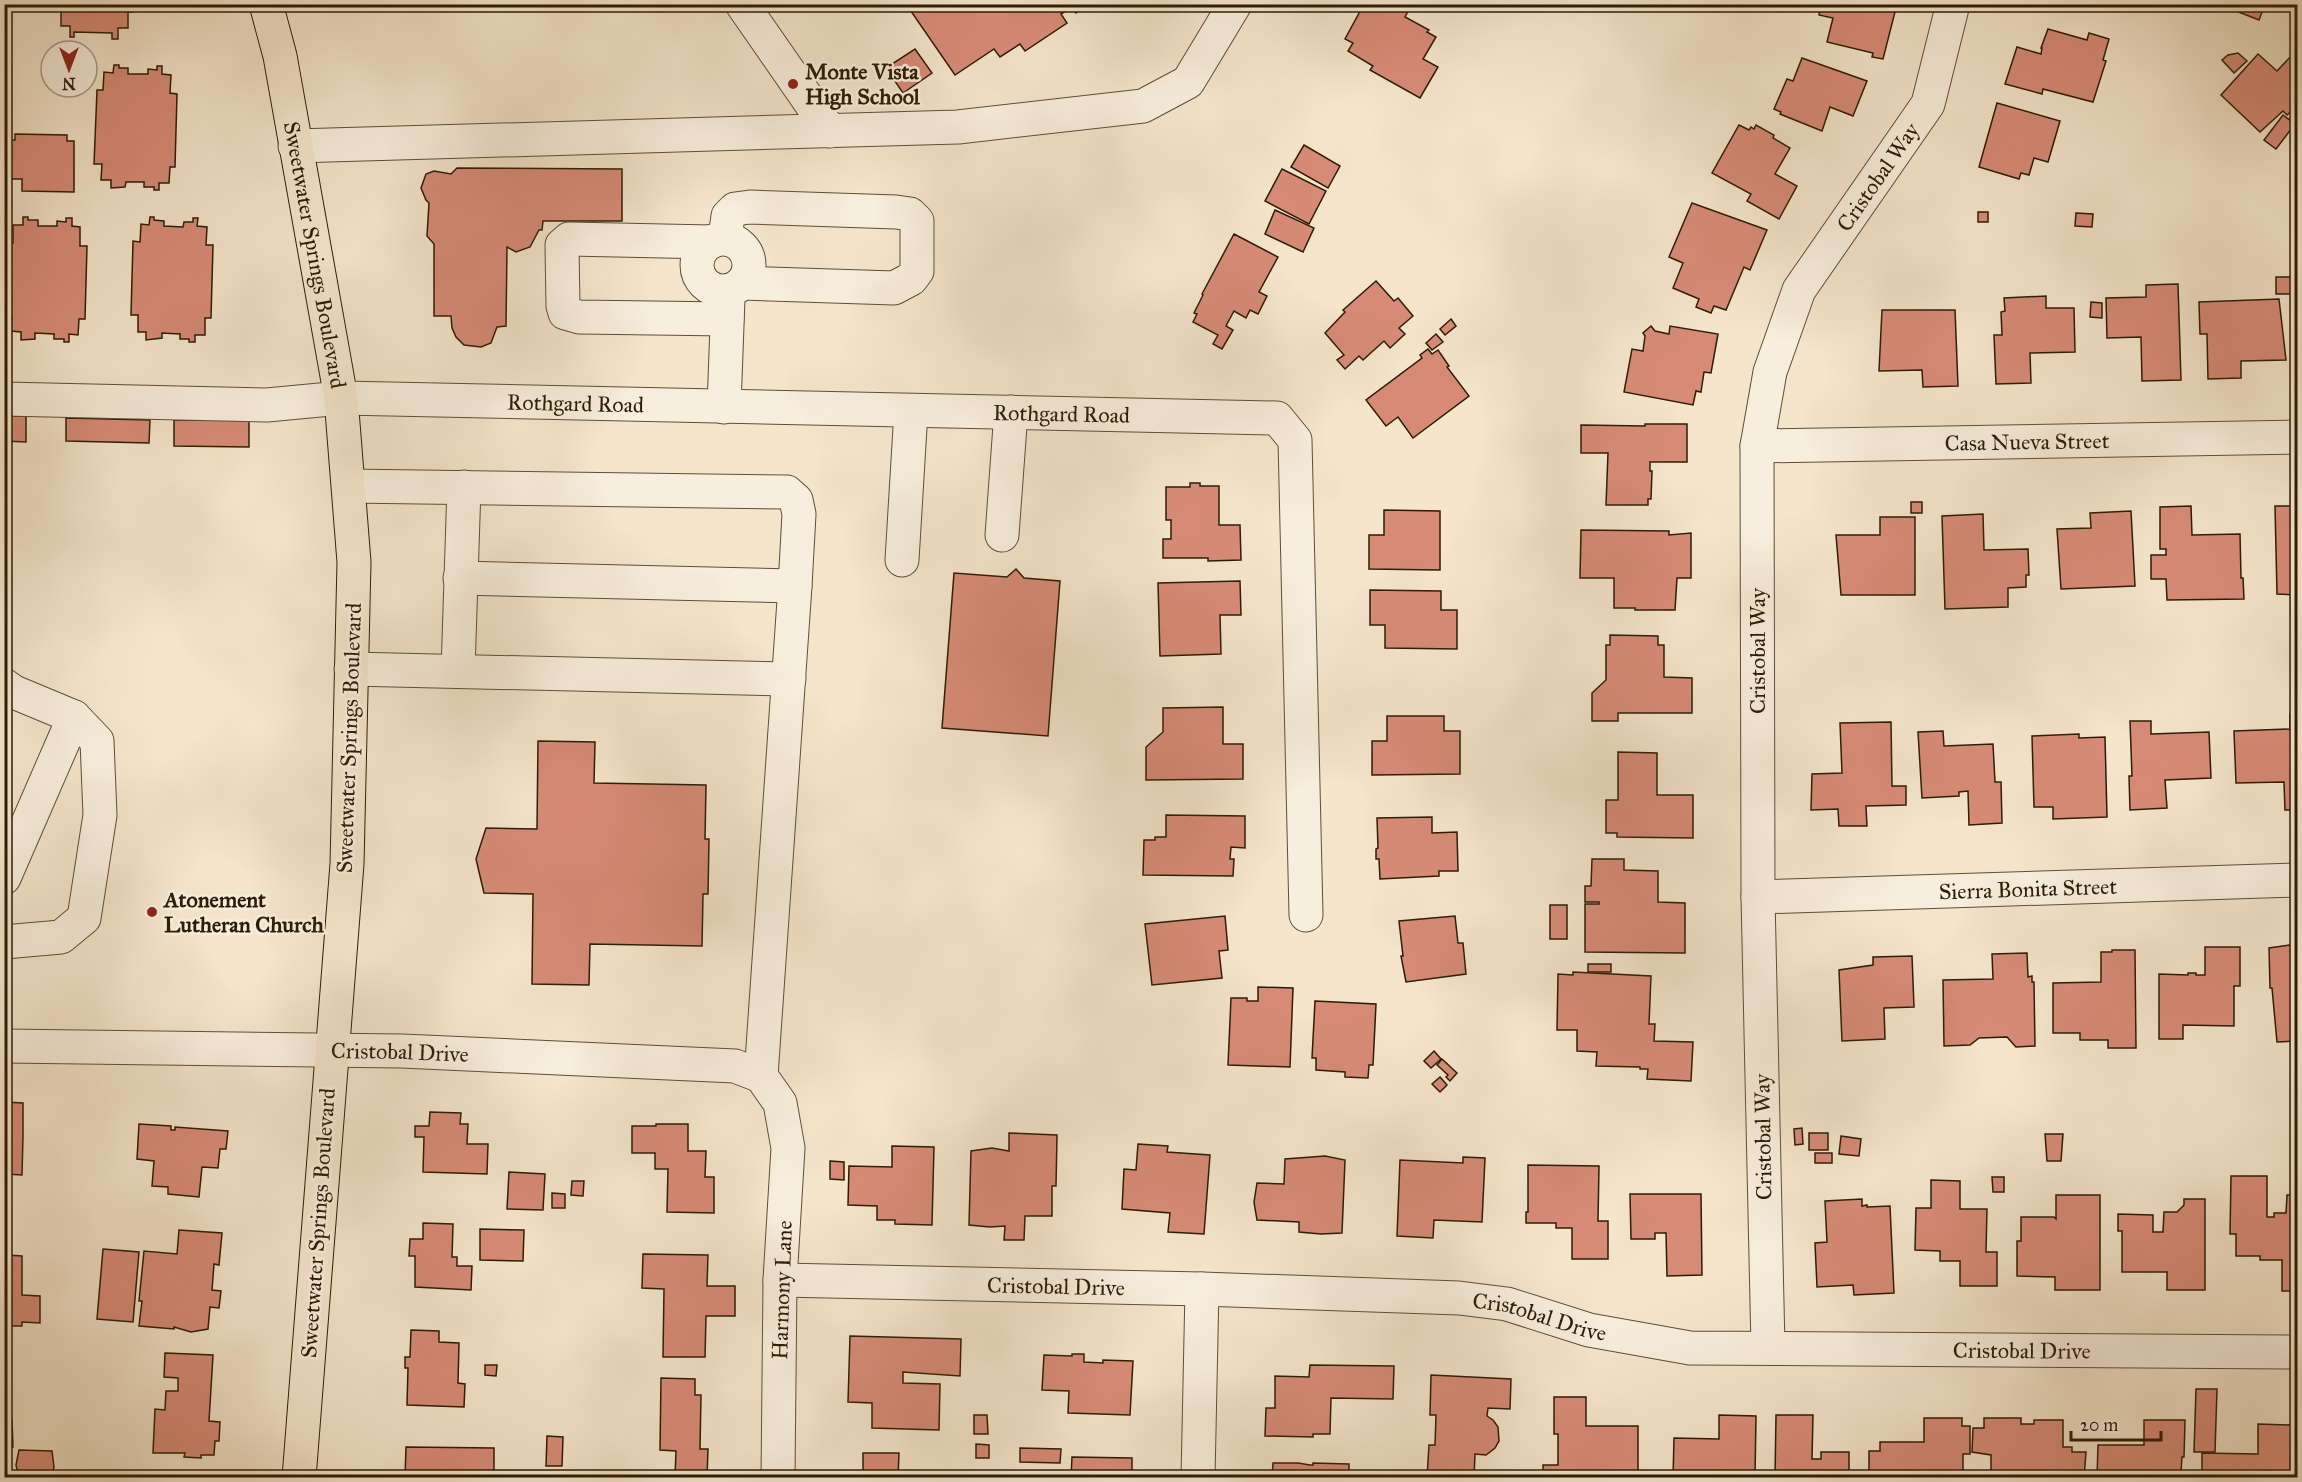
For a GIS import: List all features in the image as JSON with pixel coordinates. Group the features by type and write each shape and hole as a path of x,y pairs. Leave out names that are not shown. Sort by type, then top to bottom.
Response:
{"main road":[{"name":"Sweetwater Springs Boulevard","path":"266,4 280,56 340,398 354,562 347,864 299,1478"}],"street":[{"path":"742,4 830,131"},
{"path":"296,146 958,127 1143,106 1188,82 1235,4"},
{"name":"Cristobal Way","path":"1768,1348 1758,897 1758,446 1770,372 1799,290 1928,104 1953,4"},
{"path":"724,407 733,298 749,270 748,255 739,244 718,240 569,239 562,245 563,306 565,313 579,317 733,298 894,288 911,279 917,271 917,221 910,214 896,212 750,207 735,209 728,216 718,240 700,252 697,267 702,281 733,298"},
{"name":"Rothgard Road","path":"4,399 267,405 340,398 1277,418 1295,440 1306,915"},
{"path":"902,560 911,411"},
{"path":"1002,535 1011,412"},
{"name":"Casa Nueva Street","path":"1758,446 2298,437"},
{"path":"348,486 787,492 796,500 799,514 795,586 761,1076"},
{"path":"458,671 464,487"},
{"path":"460,578 795,586"},
{"path":"351,669 789,679"},
{"path":"4,685 14,692 74,717 97,741 100,815 84,918 61,937 4,942"},
{"path":"4,878 74,717"},
{"name":"Sierra Bonita Street","path":"1758,897 2298,880"},
{"name":"Cristobal Drive","path":"4,1046 414,1051 735,1066 761,1076"},
{"name":"Harmony Lane","path":"761,1076 780,1102 788,1148 780,1280 778,1478"},
{"name":"Cristobal Drive","path":"780,1280 1202,1289 1459,1298 1507,1304 1589,1330 1690,1348 2298,1352"},
{"path":"1198,1478 1202,1289"}],"building":[{"path":"55,4 133,4 133,12 128,12 128,28 118,28 118,39 112,39 112,33 74,32 74,37 70,37 70,26 61,26 61,9 55,9"},
{"path":"906,4 1089,4 1076,13 1072,7 1061,14 1067,23 1025,51 1020,44 1000,57 994,49 955,75"},
{"path":"1364,4 1412,4 1405,17 1429,30 1427,32 1436,37 1423,59 1438,67 1420,98 1370,70 1373,66 1348,51 1353,43 1345,39"},
{"path":"1821,4 1897,4 1883,59 1872,57 1873,53 1827,42 1833,18 1819,15"},
{"path":"2218,4 2265,4 2259,20"},
{"path":"2048,29 2087,40 2089,33 2109,39 2103,60 2106,61 2093,102 2043,89 2042,94 2005,84 2017,47 2041,54"},
{"path":"915,49 932,73 903,93 886,68"},
{"path":"2238,53 2247,61 2234,73 2222,60 2228,55"},
{"path":"2294,53 2298,56 2298,105 2287,115 2283,111 2260,132 2221,95 2258,54 2277,71"},
{"path":"1802,58 1867,81 1853,116 1830,107 1822,131 1780,114 1781,112 1774,109 1787,79 1793,81"},
{"path":"114,65 119,65 119,68 128,68 128,74 148,74 148,69 157,70 157,66 162,66 162,74 171,75 170,93 177,94 175,167 170,167 169,183 159,183 159,190 154,190 154,187 144,187 144,182 126,182 125,187 111,188 111,180 101,180 102,164 94,164 97,99 99,99 99,90 103,90 104,72 113,73"},
{"path":"1997,103 2060,121 2048,162 2034,158 2029,175 2021,173 2019,179 1979,167"},
{"path":"2283,115 2295,124 2276,149 2264,140"},
{"path":"1739,125 1749,130 1751,127 1754,129 1756,125 1774,135 1773,138 1790,148 1775,174 1797,186 1779,219 1747,201 1751,194 1712,173"},
{"path":"15,134 67,135 67,141 74,141 74,192 22,191 22,179 5,179 8,140 15,140"},
{"path":"1304,145 1340,166 1328,188 1291,167"},
{"path":"457,168 622,169 622,221 543,221 542,230 539,230 530,247 516,252 507,247 506,326 497,327 491,343 481,347 464,345 456,337 452,328 451,316 434,316 434,244 427,236 429,203 421,188 426,174 434,171 451,174"},
{"path":"1282,169 1326,191 1309,224 1265,201"},
{"path":"1692,203 1767,230 1750,270 1744,267 1726,310 1714,306 1711,313 1696,307 1699,299 1673,288 1683,263 1669,257"},
{"path":"1275,210 1314,228 1303,252 1265,234"},
{"path":"1978,212 1988,212 1988,222 1978,222"},
{"path":"2076,213 2093,214 2092,227 2075,226"},
{"path":"23,217 28,217 28,220 38,220 38,226 57,226 57,221 66,222 66,218 72,218 72,226 80,227 80,246 87,246 85,319 79,319 78,335 69,334 69,342 64,342 64,339 54,339 54,334 35,333 35,339 21,340 21,332 11,331 12,317 4,316 6,243 13,243 13,225 23,225"},
{"path":"150,217 164,221 164,226 183,227 184,222 193,222 193,218 198,218 197,226 207,227 206,245 213,245 211,318 205,318 205,335 195,335 195,342 180,339 180,334 162,333 162,338 146,340 146,332 138,332 138,315 131,315 133,241 140,242 141,224 149,225"},
{"path":"1234,234 1278,257 1259,292 1267,296 1258,314 1250,310 1246,318 1234,311 1226,326 1233,330 1222,349 1213,344 1218,335 1193,322 1197,314 1194,313 1202,294"},
{"path":"2276,277 2291,277 2291,294 2276,294"},
{"path":"1376,281 1394,301 1398,298 1413,316 1399,328 1405,334 1390,348 1384,341 1363,360 1359,356 1345,369 1337,360 1344,355 1325,333 1345,312 1343,310"},
{"path":"2178,284 2181,380 2142,381 2141,337 2107,338 2106,298 2146,297 2146,285"},
{"path":"2046,296 2046,308 2074,308 2075,352 2030,353 2031,383 1996,384 1994,335 2002,335 2001,312 2005,311 2004,298"},
{"path":"2279,299 2286,360 2241,361 2241,378 2208,379 2207,334 2200,334 2199,302"},
{"path":"2091,302 2102,303 2102,318 2090,317"},
{"path":"1882,310 1955,310 1958,386 1923,387 1922,370 1879,371"},
{"path":"1451,319 1456,326 1445,335 1440,329"},
{"path":"1651,326 1655,331 1669,334 1670,326 1718,334 1711,373 1704,372 1701,392 1696,391 1693,405 1624,392 1632,349 1643,351 1645,336 1643,333"},
{"path":"1436,334 1443,342 1432,350 1426,343"},
{"path":"1428,349 1432,354 1438,350 1449,366 1447,367 1469,396 1413,438 1398,417 1386,426 1366,400 1422,358 1420,355"},
{"path":"4,416 26,416 26,442 4,441"},
{"path":"66,418 150,420 149,443 66,441"},
{"path":"174,420 249,420 249,447 174,446"},
{"path":"1645,424 1687,424 1687,462 1650,462 1651,499 1648,499 1648,505 1606,505 1608,453 1581,453 1581,425 1645,426"},
{"path":"1190,483 1200,483 1200,486 1219,486 1219,525 1240,525 1241,560 1208,561 1208,558 1163,558 1163,539 1171,539 1171,520 1166,520 1166,487 1190,487"},
{"path":"1911,502 1922,502 1922,513 1911,513"},
{"path":"2191,506 2192,535 2240,534 2244,599 2167,600 2166,579 2151,579 2151,555 2166,555 2166,549 2160,549 2160,507"},
{"path":"2275,506 2298,506 2298,595 2277,594"},
{"path":"1384,510 1440,511 1440,570 1369,569 1369,535 1384,535"},
{"path":"2131,511 2135,586 2061,589 2057,529 2091,528 2090,513"},
{"path":"1983,514 1984,550 2028,549 2029,575 2026,575 2026,587 2008,588 2008,607 1945,609 1942,516"},
{"path":"1880,517 1915,517 1915,595 1841,595 1836,535 1880,535"},
{"path":"1581,530 1669,531 1669,535 1691,533 1691,578 1677,578 1675,610 1614,608 1614,578 1580,578"},
{"path":"1016,569 1024,578 1060,581 1048,736 942,728 954,573 1007,577"},
{"path":"1240,581 1241,615 1220,615 1221,654 1160,656 1158,583"},
{"path":"1370,590 1441,591 1441,610 1457,610 1457,649 1385,648 1385,625 1370,625"},
{"path":"1610,635 1658,636 1658,645 1664,645 1664,677 1692,678 1692,713 1618,713 1618,721 1592,721 1592,693 1606,680 1606,645 1610,645"},
{"path":"1223,707 1223,744 1243,744 1243,779 1146,780 1146,747 1163,732 1163,708"},
{"path":"2290,714 2298,714 2298,810 2285,810 2284,782 2236,783 2234,731 2290,729"},
{"path":"1387,716 1444,716 1444,731 1460,731 1460,774 1372,775 1372,741 1387,741"},
{"path":"2130,721 2151,721 2151,734 2209,732 2211,778 2165,780 2167,808 2130,810 2129,776 2132,776"},
{"path":"1891,722 1892,786 1906,786 1906,805 1866,806 1867,826 1839,826 1838,809 1811,810 1812,774 1842,773 1840,723"},
{"path":"1943,731 1944,746 1993,744 1995,782 2001,782 2002,823 1969,825 1968,791 1959,792 1959,796 1922,798 1918,732"},
{"path":"2079,734 2079,738 2105,737 2107,817 2053,819 2053,807 2034,807 2032,736"},
{"path":"538,741 595,742 594,783 706,785 705,839 709,839 708,894 703,894 702,946 590,944 589,985 532,984 533,894 484,893 476,859 486,828 537,829"},
{"path":"1618,752 1657,753 1657,795 1693,795 1693,838 1617,837 1617,833 1606,833 1606,800 1618,800"},
{"path":"1166,815 1245,816 1245,848 1231,847 1230,859 1234,859 1233,876 1143,875 1144,840 1166,837"},
{"path":"1432,817 1432,833 1457,832 1458,871 1439,871 1439,876 1380,879 1379,859 1376,859 1377,818"},
{"path":"1592,859 1624,859 1624,870 1658,871 1658,902 1685,903 1685,953 1585,952 1585,904 1599,904 1599,902 1585,902 1585,886 1591,886"},
{"path":"1550,905 1567,905 1567,939 1550,939"},
{"path":"1225,916 1228,950 1219,951 1222,978 1152,985 1145,924"},
{"path":"1455,916 1458,943 1463,943 1466,974 1406,982 1401,956 1403,956 1399,921"},
{"path":"2289,945 2298,947 2298,1041 2277,1042 2272,988 2270,988 2269,948"},
{"path":"2205,947 2240,947 2240,986 2234,986 2234,1026 2183,1025 2183,1039 2159,1039 2159,974 2196,973 2196,975 2205,975"},
{"path":"2112,950 2135,950 2136,1048 2108,1048 2108,1040 2080,1040 2080,1033 2053,1033 2053,983 2101,982 2101,952 2112,952"},
{"path":"2027,953 2028,977 2032,976 2032,982 2034,982 2035,1046 2016,1047 2007,1037 1979,1038 1970,1045 1944,1046 1943,980 1993,979 1992,954"},
{"path":"1912,956 1914,1007 1884,1008 1885,1039 1842,1041 1839,970 1873,965 1873,957"},
{"path":"1588,964 1611,964 1611,972 1588,972"},
{"path":"1573,972 1651,976 1649,1024 1655,1024 1654,1041 1693,1042 1691,1081 1647,1079 1648,1069 1640,1069 1640,1067 1596,1066 1597,1052 1577,1051 1577,1030 1557,1030 1558,974 1573,975"},
{"path":"1258,987 1293,988 1290,1067 1228,1065 1231,998 1258,1001"},
{"path":"1315,1001 1376,1004 1373,1065 1369,1065 1368,1078 1345,1077 1345,1072 1316,1070 1316,1058 1312,1058"},
{"path":"1434,1051 1441,1059 1431,1068 1424,1061"},
{"path":"1442,1059 1457,1073 1450,1081 1446,1077 1448,1075 1437,1065"},
{"path":"1440,1077 1447,1085 1440,1092 1432,1084"},
{"path":"4,1102 23,1103 22,1175 5,1174 5,1208"},
{"path":"430,1112 461,1113 460,1124 468,1124 467,1144 488,1144 487,1174 423,1172 424,1137 415,1137 415,1126 429,1126"},
{"path":"139,1124 171,1126 171,1130 175,1130 175,1127 228,1131 226,1149 220,1149 218,1168 202,1167 199,1197 168,1194 168,1187 152,1186 154,1161 137,1159"},
{"path":"656,1124 688,1124 688,1151 706,1151 705,1177 714,1177 714,1213 667,1212 668,1169 655,1169 655,1153 632,1153 632,1126 656,1126"},
{"path":"1802,1128 1803,1144 1795,1145 1794,1129"},
{"path":"1009,1133 1057,1135 1056,1186 1052,1186 1052,1216 1025,1216 1024,1240 1004,1240 1005,1226 969,1225 971,1151 992,1148 1009,1151"},
{"path":"1809,1133 1828,1133 1828,1150 1809,1150"},
{"path":"2045,1134 2063,1134 2061,1161 2047,1161"},
{"path":"1841,1136 1861,1139 1859,1156 1839,1154"},
{"path":"1138,1144 1168,1146 1167,1152 1210,1155 1204,1234 1168,1232 1170,1213 1122,1209 1124,1169 1136,1170"},
{"path":"892,1146 934,1147 932,1225 895,1224 895,1220 877,1220 877,1206 848,1205 849,1166 892,1167"},
{"path":"1815,1153 1832,1153 1832,1163 1815,1163"},
{"path":"1325,1156 1345,1160 1342,1233 1299,1232 1299,1222 1257,1220 1254,1202 1257,1183 1284,1184 1285,1159"},
{"path":"1463,1157 1485,1158 1482,1222 1434,1220 1433,1238 1397,1236 1400,1160 1463,1163"},
{"path":"830,1161 844,1162 844,1180 830,1179"},
{"path":"1528,1165 1599,1166 1598,1221 1608,1221 1608,1259 1572,1259 1572,1228 1556,1228 1556,1223 1526,1223"},
{"path":"509,1172 545,1174 543,1210 507,1209"},
{"path":"2231,1176 2267,1176 2267,1217 2274,1217 2274,1213 2286,1213 2287,1195 2298,1195 2298,1291 2282,1291 2282,1260 2260,1260 2260,1256 2236,1256 2236,1234 2230,1234"},
{"path":"1992,1177 2004,1177 2004,1192 1993,1192"},
{"path":"1931,1180 1960,1181 1960,1209 1987,1209 1986,1252 1997,1252 1997,1286 1960,1286 1960,1261 1940,1261 1940,1251 1915,1250 1916,1208 1931,1208"},
{"path":"572,1181 584,1181 583,1196 571,1195"},
{"path":"552,1193 565,1194 565,1208 552,1208"},
{"path":"1630,1194 1701,1194 1702,1275 1667,1276 1666,1233 1655,1233 1655,1239 1631,1239"},
{"path":"2056,1195 2100,1195 2100,1290 2055,1290 2055,1277 2017,1276 2017,1241 2021,1241 2021,1217 2054,1217 2056,1219"},
{"path":"1862,1199 1862,1206 1890,1206 1894,1293 1854,1295 1853,1285 1817,1287 1815,1243 1827,1242 1825,1201"},
{"path":"2184,1199 2205,1199 2205,1290 2167,1290 2167,1272 2122,1272 2122,1231 2118,1231 2118,1214 2153,1215 2153,1232 2163,1232 2164,1212 2177,1212 2184,1205"},
{"path":"423,1223 453,1224 452,1257 457,1257 457,1266 472,1266 471,1290 415,1287 415,1256 409,1256 410,1239 423,1239"},
{"path":"480,1229 524,1230 523,1261 480,1260"},
{"path":"179,1230 222,1233 219,1265 214,1264 212,1290 221,1291 219,1308 210,1307 208,1329 191,1332 174,1327 174,1329 139,1326 144,1251 177,1254"},
{"path":"4,1235 6,1235 6,1255 22,1256 22,1295 40,1296 40,1323 22,1322 22,1326 4,1326"},
{"path":"103,1249 139,1252 133,1322 97,1319"},
{"path":"643,1254 708,1255 707,1286 735,1286 735,1316 706,1316 705,1357 663,1357 664,1289 642,1288"},
{"path":"411,1330 439,1331 439,1342 459,1343 458,1383 465,1384 464,1407 407,1405 408,1368 405,1368 405,1357 410,1357"},
{"path":"850,1336 961,1339 960,1376 903,1372 903,1383 940,1384 939,1430 872,1428 872,1403 848,1402"},
{"path":"165,1353 213,1355 209,1421 220,1422 219,1441 215,1441 214,1455 201,1455 201,1458 184,1457 185,1453 153,1453 155,1409 165,1410 166,1391 178,1391 178,1378 164,1377"},
{"path":"1072,1354 1084,1354 1084,1362 1133,1361 1130,1415 1068,1413 1069,1391 1042,1390 1044,1355 1072,1356"},
{"path":"485,1365 497,1365 496,1376 485,1375"},
{"path":"1310,1365 1394,1366 1393,1399 1331,1398 1330,1434 1313,1434 1313,1437 1265,1436 1266,1408 1275,1408 1275,1376 1309,1377"},
{"path":"1431,1375 1511,1379 1510,1409 1488,1408 1487,1416 1498,1427 1499,1441 1495,1448 1486,1455 1475,1454 1474,1478 1427,1478 1429,1445 1435,1445 1436,1415 1430,1415"},
{"path":"661,1378 695,1379 695,1395 701,1395 700,1449 708,1449 707,1478 675,1477 676,1451 660,1450"},
{"path":"2196,1389 2217,1389 2215,1452 2194,1452"},
{"path":"1554,1397 1586,1397 1586,1426 1638,1426 1638,1478 1611,1478 1611,1472 1579,1472 1579,1478 1543,1478 1543,1465 1558,1465 1558,1434 1554,1434"},
{"path":"974,1415 987,1415 988,1434 974,1434"},
{"path":"1719,1415 1756,1416 1755,1478 1673,1478 1674,1438 1719,1439"},
{"path":"1776,1415 1813,1415 1812,1459 1821,1459 1821,1452 1849,1452 1849,1478 1775,1478"},
{"path":"1924,1418 1962,1418 1962,1426 1970,1426 1970,1454 1963,1454 1963,1478 1869,1478 1869,1451 1880,1451 1880,1442 1924,1442"},
{"path":"1984,1418 2021,1418 2021,1424 2034,1424 2034,1420 2063,1420 2063,1447 2072,1447 2072,1452 2086,1452 2084,1478 1991,1478 1991,1455 1972,1452 1973,1428 1984,1428"},
{"path":"4,1420 12,1420 13,1447 4,1447"},
{"path":"2144,1420 2185,1420 2184,1457 2182,1457 2181,1472 2170,1471 2170,1478 2097,1478 2098,1445 2144,1445"},
{"path":"2258,1424 2291,1425 2290,1478 2202,1478 2202,1453 2258,1454"},
{"path":"547,1436 563,1437 562,1466 546,1466"},
{"path":"976,1444 989,1445 989,1458 976,1458"},
{"path":"406,1447 494,1448 494,1478 405,1478"},
{"path":"1020,1448 1061,1449 1060,1463 1020,1462"},
{"path":"19,1450 52,1451 54,1467 51,1478 19,1478 16,1465"},
{"path":"863,1453 899,1453 898,1478 849,1478 863,1477"},
{"path":"1072,1457 1132,1458 1132,1478 1071,1478"},
{"path":"1273,1463 1349,1464 1349,1478 1272,1478"}],"place":[{"name":"Monte Vista High School","path":"793,84"},
{"name":"Atonement Lutheran Church","path":"152,912"}]}
